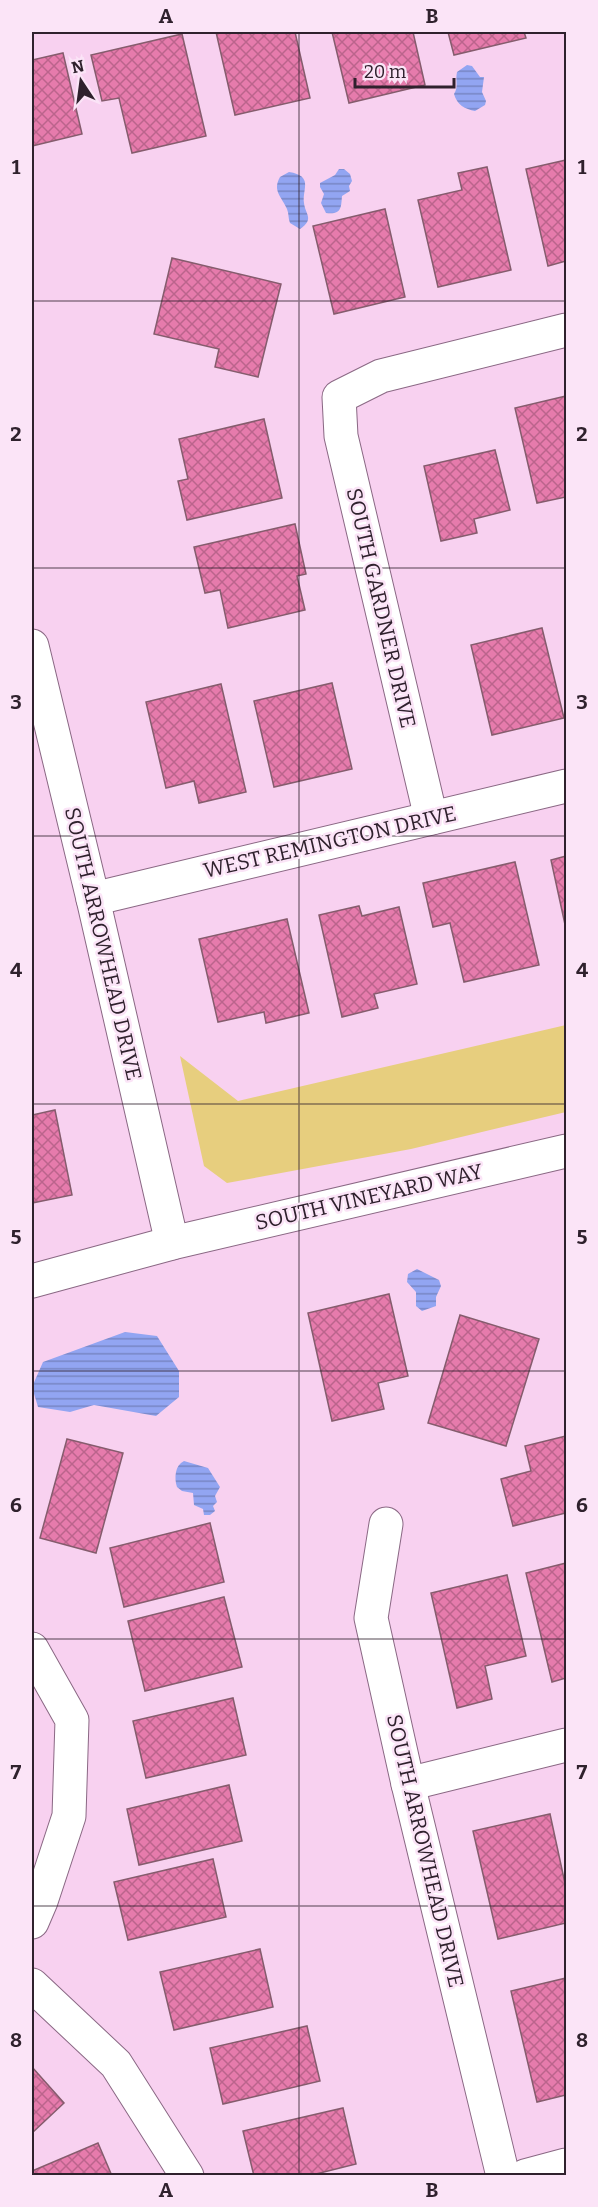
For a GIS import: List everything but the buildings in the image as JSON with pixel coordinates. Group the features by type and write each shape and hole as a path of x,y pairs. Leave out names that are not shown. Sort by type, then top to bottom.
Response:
{"street":[{"name":"SOUTH GARDNER DRIVE","path":"431,818 341,436 339,397 381,376 567,330"},
{"name":"SOUTH ARROWHEAD DRIVE","path":"32,646 172,1243"},
{"name":"WEST REMINGTON DRIVE","path":"93,899 567,786"},
{"name":"SOUTH VINEYARD WAY","path":"32,1281 172,1243 567,1150"},
{"name":"SOUTH ARROWHEAD DRIVE","path":"386,1524 371,1618 408,1784 503,2175"},
{"path":"32,1649 72,1720 69,1816 32,1922"},
{"path":"408,1784 567,1745"},
{"path":"32,1985 116,2064 187,2175"},
{"path":"525,2175 567,2165"}],"shaded area":[{"path":"566,1025 566,1112 411,1149 227,1183 204,1166 180,1056 238,1101"}],"water":[{"path":"467,65 472,66 480,77 484,77 482,92 486,101 485,105 475,111 462,106 454,94 457,72"},
{"path":"339,169 344,169 350,174 352,181 349,186 350,191 342,196 341,207 338,211 326,213 321,203 324,194 320,183 335,175"},
{"path":"289,172 302,177 305,184 304,203 308,219 300,229 290,223 287,209 277,190 280,177"},
{"path":"417,1269 439,1280 441,1286 436,1297 436,1306 422,1311 416,1306 416,1292 407,1282 408,1274"},
{"path":"125,1332 157,1336 179,1371 179,1397 156,1416 94,1405 70,1412 38,1407 32,1387 43,1362"},
{"path":"184,1461 208,1468 220,1487 215,1496 217,1502 213,1506 215,1511 210,1515 204,1515 203,1509 194,1505 193,1493 182,1491 177,1487 176,1472"}]}
